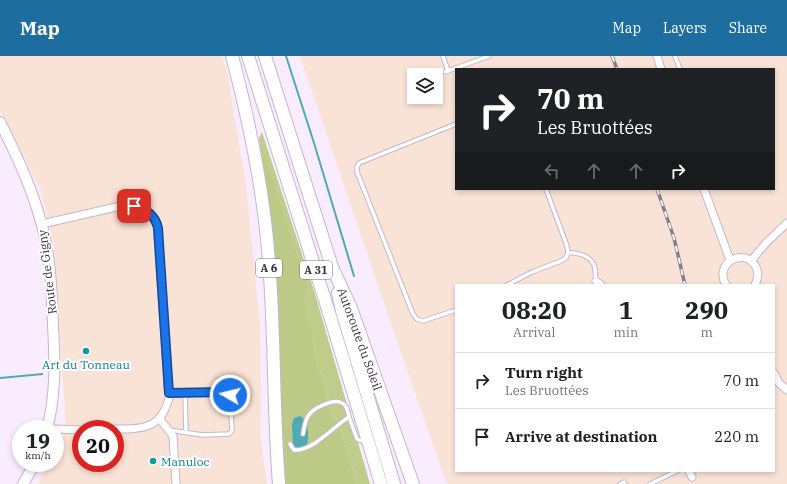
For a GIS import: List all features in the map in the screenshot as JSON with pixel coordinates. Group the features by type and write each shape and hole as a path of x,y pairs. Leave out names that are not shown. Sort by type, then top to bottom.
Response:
{"highway":[{"name":"A 6","path":"232,56 252,140 265,225 270,286 279,484"},
{"name":"A 31","path":"248,56 316,270 381,484"},
{"name":"Autoroute du Soleil","path":"265,56 332,267 351,308 413,484"},
{"name":"A 31","path":"332,267 342,311 394,484"}],"street":[{"path":"657,56 661,68"},
{"name":"Route de Gigny","path":"0,122 26,175 42,224 49,263 55,358 54,394 50,420"},
{"path":"704,190 730,260"},
{"path":"42,224 125,205 144,209 154,218 158,228 169,393 166,409 160,418 150,426 140,429 124,430"},
{"path":"751,260 766,243 787,224"},
{"path":"725,284 723,279 724,268 730,260 741,257 751,260 758,270 755,284"},
{"path":"775,375 779,383 787,390"},
{"path":"160,418 173,436 176,484"},
{"path":"23,484 30,472"}],"lane":[{"path":"443,56 446,71 489,56"},
{"path":"676,56 680,68"},
{"path":"455,124 360,164 357,167 360,180 413,314 417,319 423,321 455,310"},
{"path":"509,284 532,272 561,261 566,258 568,253 567,246 546,190"},
{"path":"568,253 576,252 590,260 594,265 598,283"},
{"path":"186,392 186,432"},
{"path":"168,430 202,435 229,434 232,431 230,395 226,392 169,393"},
{"path":"303,434 308,416 312,411 335,402 341,402 346,406 357,439 369,444"},
{"path":"290,444 294,450 303,450 349,417"},
{"path":"650,484 675,472"},
{"path":"620,484 624,482 625,484"}],"shaded area":[{"path":"0,56 222,56 227,71 246,186 260,326 261,442 267,484 38,484 44,472 64,472 64,434 66,430 54,245 40,188 0,111"},
{"path":"300,56 787,56 787,484 448,484 396,338"}],"green space":[{"path":"262,132 315,294 370,484 357,484 340,427 329,406 324,378 318,368 313,336 304,316 304,299 309,290 266,158 261,158 259,138"},
{"path":"266,157 309,290 304,299 305,315 313,336 318,368 324,378 329,406 340,427 357,484 285,484 261,158"}],"water":[{"path":"43,373 43,375 0,379 0,377"},
{"path":"300,416 307,425 308,433 307,445 301,449 293,446 292,424 294,418"}],"waterway":[{"path":"286,56 354,276"}],"railway":[{"path":"612,56 617,68"},
{"path":"657,190 674,238 685,284"}],"place":[{"name":"Art du Tonneau","path":"86,351"},
{"name":"Manuloc","path":"153,461"}],"route":[{"path":"134,206 150,212 157,223 158,228 169,393 226,392 230,395"}]}
